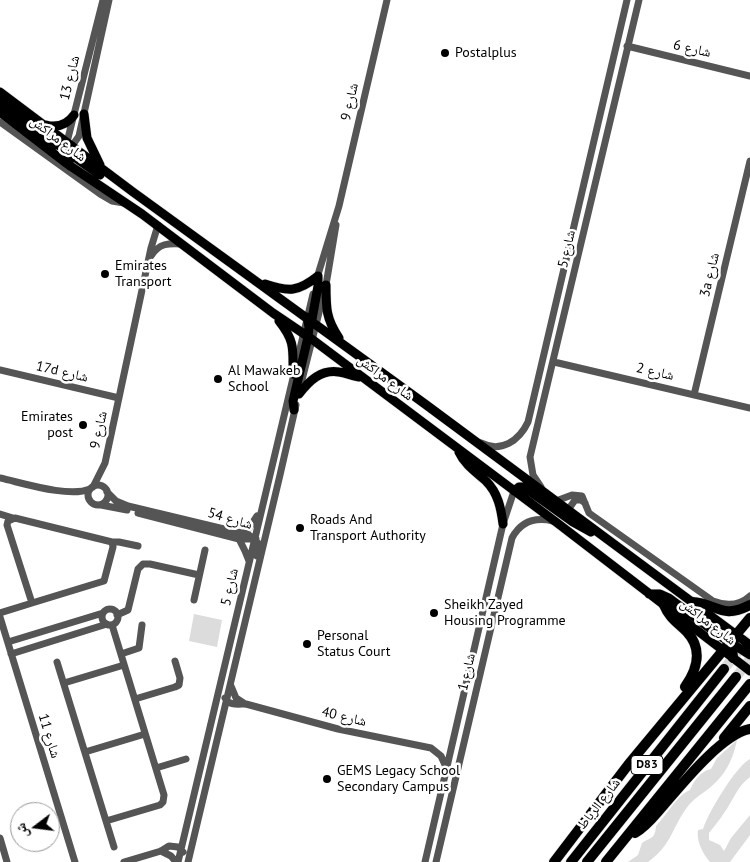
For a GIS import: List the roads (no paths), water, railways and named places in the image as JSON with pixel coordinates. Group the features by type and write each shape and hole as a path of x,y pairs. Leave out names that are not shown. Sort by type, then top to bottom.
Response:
{"highway":[{"path":"692,602 700,603 715,610 727,611 739,610 750,605"},
{"path":"664,605 669,617 692,638 697,653 696,669 683,691 677,706"},
{"path":"554,862 600,800 677,706 731,646 750,618"},
{"name":"شارع الرباط","path":"571,862 724,669"},
{"name":"شارع الرباط","path":"587,862 736,676"},
{"path":"606,862 750,684"},
{"path":"629,835 649,823 713,752 750,706"},
{"path":"713,752 731,736 750,729"}],"main road":[{"name":"شارع مراكش","path":"0,92 68,145 256,281 362,377 649,594 731,646 750,645"},
{"path":"0,102 57,145 68,145"},
{"name":"شارع مراكش","path":"0,112 68,165 158,225 273,313 343,345 601,534 692,602 731,646 750,671"},
{"path":"84,114 87,138 103,170"},
{"path":"44,125 58,126 67,122 74,115"},
{"path":"68,165 68,159 73,156 120,189 133,192"},
{"path":"256,281 288,290 301,287 318,276"},
{"path":"294,410 293,400 310,329 318,276"},
{"path":"326,285 328,318 343,345"},
{"path":"242,289 258,295 351,357 367,362"},
{"path":"273,313 291,338 293,374"},
{"path":"299,394 312,378 323,373 339,372 362,377"},
{"path":"458,450 465,462 486,481 495,493 504,524"},
{"path":"514,491 520,486 524,487 579,526 601,534"},
{"path":"649,594 660,594 669,598 731,646 750,656"}],"street":[{"name":"شارع 13","path":"68,165 68,145 74,115 103,0"},
{"name":"شارع 13","path":"68,145 79,136 109,0"},
{"name":"شارع 9","path":"318,276 338,209 387,0"},
{"name":"شارع 5","path":"467,435 486,445 495,446 512,443 519,438 528,422 627,0"},
{"name":"شارع 5","path":"553,499 535,481 530,463 639,0"},
{"name":"شارع 6","path":"627,46 750,76"},
{"path":"0,122 100,194 112,201 126,203"},
{"name":"3a شارع","path":"694,394 750,161"},
{"name":"شارع 9","path":"310,329 326,285 338,209"},
{"name":"شارع 9","path":"92,488 105,463 151,256 152,244 158,225"},
{"path":"151,256 162,245 169,243 183,244"},
{"path":"553,316 557,320 563,319"},
{"name":"شارع 5","path":"177,862 293,374 310,329"},
{"name":"شارع 5","path":"188,862 299,394 310,329"},
{"name":"شارع 2","path":"554,362 750,408"},
{"name":"17d شارع","path":"0,370 119,398"},
{"name":"شارع 9","path":"105,463 107,491"},
{"path":"0,478 49,489 78,492 101,486 107,491 106,501 101,505 93,503 89,498 57,493 49,489"},
{"path":"89,498 92,488"},
{"name":"شارع 54","path":"107,491 116,501 128,506 239,536"},
{"name":"شارع 1","path":"425,862 509,501 514,491"},
{"path":"553,499 577,495 584,498 589,513 719,604 740,603 750,596"},
{"path":"568,510 575,500 579,499 585,504"},
{"name":"شارع 54","path":"101,505 255,539"},
{"path":"249,562 239,536 252,525 262,509"},
{"path":"0,515 10,521 138,546"},
{"name":"شارع 1","path":"436,862 512,538 520,527 532,520 540,519 556,522"},
{"path":"10,521 32,603"},
{"path":"245,622 246,607 258,548 258,543 255,539 266,534"},
{"path":"0,613 104,581 114,545 112,542"},
{"path":"194,600 205,550"},
{"path":"117,615 128,610 138,569 142,564 200,575"},
{"path":"8,642 109,610 114,611 117,615"},
{"path":"103,613 102,618 109,625 121,654 164,795 162,802 156,806 106,821"},
{"path":"11,654 109,625 116,622 117,615"},
{"name":"شارع 11","path":"0,617 75,862"},
{"path":"121,654 139,648 142,625"},
{"path":"227,702 224,697 223,687 234,640 233,630"},
{"path":"37,633 35,639 37,644 41,646"},
{"path":"135,699 178,685 180,678 176,661"},
{"path":"57,662 114,847"},
{"path":"64,683 124,666"},
{"path":"230,685 236,698 246,704"},
{"name":"شارع 40","path":"227,702 246,704 314,723 450,752"},
{"path":"85,752 145,734"},
{"path":"450,752 463,746"},
{"path":"431,748 441,756 447,768"},
{"path":"156,768 186,759"},
{"path":"0,838 8,862"},
{"path":"124,862 161,851 169,846 181,850 184,855 184,862"},
{"path":"161,851 171,856 177,862"}],"tunnel":[{"path":"724,669 750,637"},
{"path":"736,677 750,659"}],"place":[{"name":"Postalplus","path":"445,53"},
{"name":"Emirates Transport","path":"105,274"},
{"name":"Al Mawakeb School","path":"218,379"},
{"name":"Emirates post","path":"83,425"},
{"name":"Roads And Transport Authority","path":"300,528"},
{"name":"Sheikh Zayed Housing Programme","path":"434,613"},
{"name":"Personal Status Court","path":"307,644"},
{"name":"GEMS Legacy School Secondary Campus","path":"327,779"}]}
